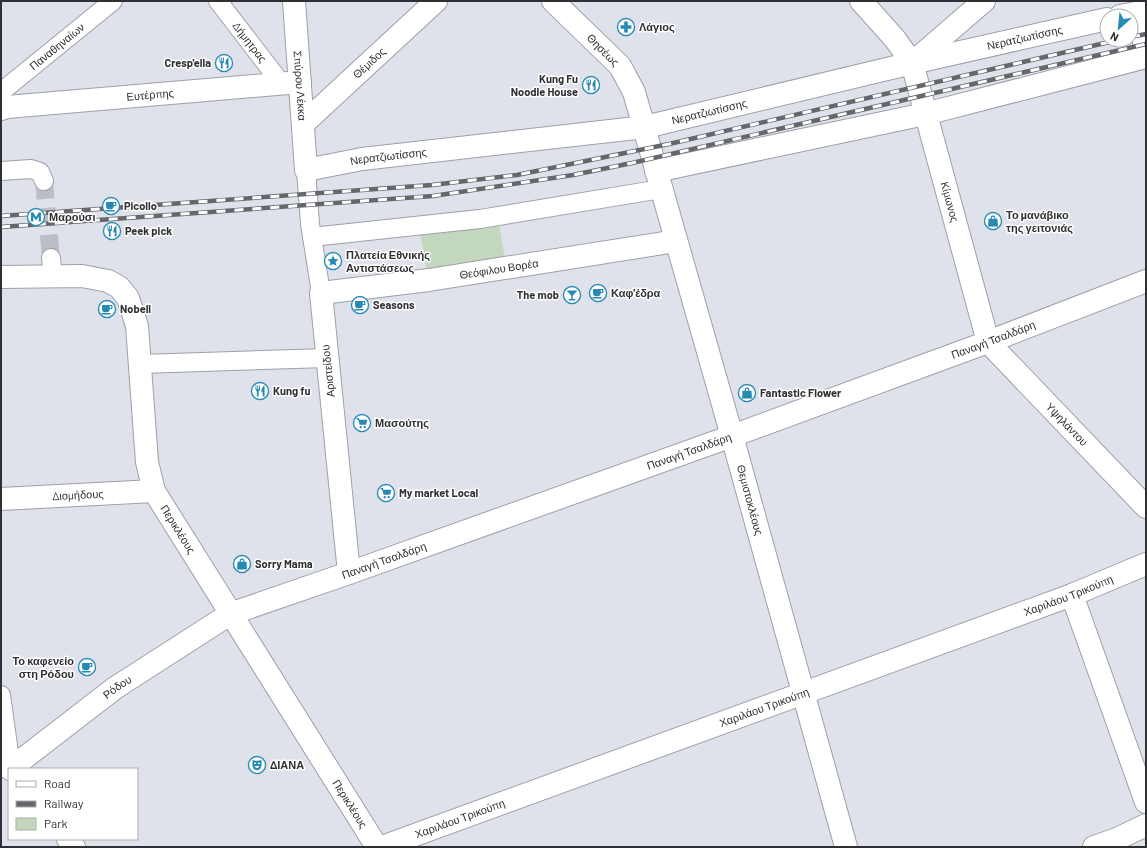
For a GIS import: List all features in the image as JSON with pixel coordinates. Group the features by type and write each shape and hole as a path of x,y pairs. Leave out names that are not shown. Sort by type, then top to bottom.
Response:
{"street":[{"name":"Παναθηναίων","path":"1,92 113,1"},
{"name":"Δήμητρας","path":"218,1 291,82"},
{"name":"Σπύρου Λέκκα","path":"294,1 291,82 303,124 306,170"},
{"name":"Θέμιδος","path":"303,124 436,1"},
{"name":"Θησέως","path":"553,1 620,66 634,92 656,171"},
{"path":"861,1 895,39 912,63 984,1"},
{"name":"Νερατζιωτίσσης","path":"306,170 362,159 644,127 912,63 1099,21"},
{"path":"312,237 480,219 656,171 925,114 1146,55 1139,28"},
{"name":"Κίμωνος","path":"912,63 988,342"},
{"name":"Ευτέρπης","path":"1,109 7,107 291,82"},
{"path":"1,171 31,169 40,172 44,181"},
{"name":"Αριστείδου","path":"306,170 349,573"},
{"name":"Θεμιστοκλέους","path":"656,171 732,436 846,847"},
{"name":"Θεόφιλου Βορέα","path":"320,293 429,280 676,240"},
{"name":"Περικλέους","path":"1,277 52,268 108,281 119,287 128,298 137,326 147,462 154,491 377,847"},
{"name":"Παναγή Τσαλδάρη","path":"230,614 732,436 1146,282"},
{"name":"Υψηλάντου","path":"988,342 1146,507"},
{"path":"140,364 327,358"},
{"name":"Διομήδους","path":"1,499 154,491"},
{"name":"Χαριλάου Τρικούπη","path":"382,847 1072,595 1146,564"},
{"path":"1072,595 1146,802"},
{"name":"Ρόδου","path":"7,768 115,688 230,614"},
{"path":"1,695 7,768"},
{"path":"1094,847 1117,839 1146,825"}],"green space":[{"path":"498,218 505,259 427,272 420,232"}],"tunnel":[{"path":"44,181 51,258"}],"railway":[{"path":"1139,35 1146,34"},
{"path":"1,216 432,185 517,175 669,144 1099,44"},
{"path":"1,227 433,196 573,175 632,163 1146,44"}],"place":[{"name":"Λάγιος","path":"626,27"},
{"name":"Cresp'ella","path":"224,63"},
{"name":"Kung Fu Noodle House","path":"591,85"},
{"name":"Picollo","path":"111,206"},
{"name":"Μαρούσι","path":"36,217"},
{"name":"Το μανάβικο της γειτονιάς","path":"993,221"},
{"name":"Peek pick","path":"112,231"},
{"name":"Πλατεία Εθνικής Αντιστάσεως","path":"333,261"},
{"name":"Καφ'έδρα","path":"598,293"},
{"name":"The mob","path":"572,295"},
{"name":"Seasons","path":"360,305"},
{"name":"Nobell","path":"107,309"},
{"name":"Kung fu","path":"260,391"},
{"name":"Fantastic Flower","path":"747,393"},
{"name":"Μασούτης","path":"362,423"},
{"name":"My market Local","path":"386,493"},
{"name":"Sorry Mama","path":"242,564"},
{"name":"Το καφενείο στη Ρόδου","path":"87,667"},
{"name":"ΔΙΑΝΑ","path":"257,765"}]}
